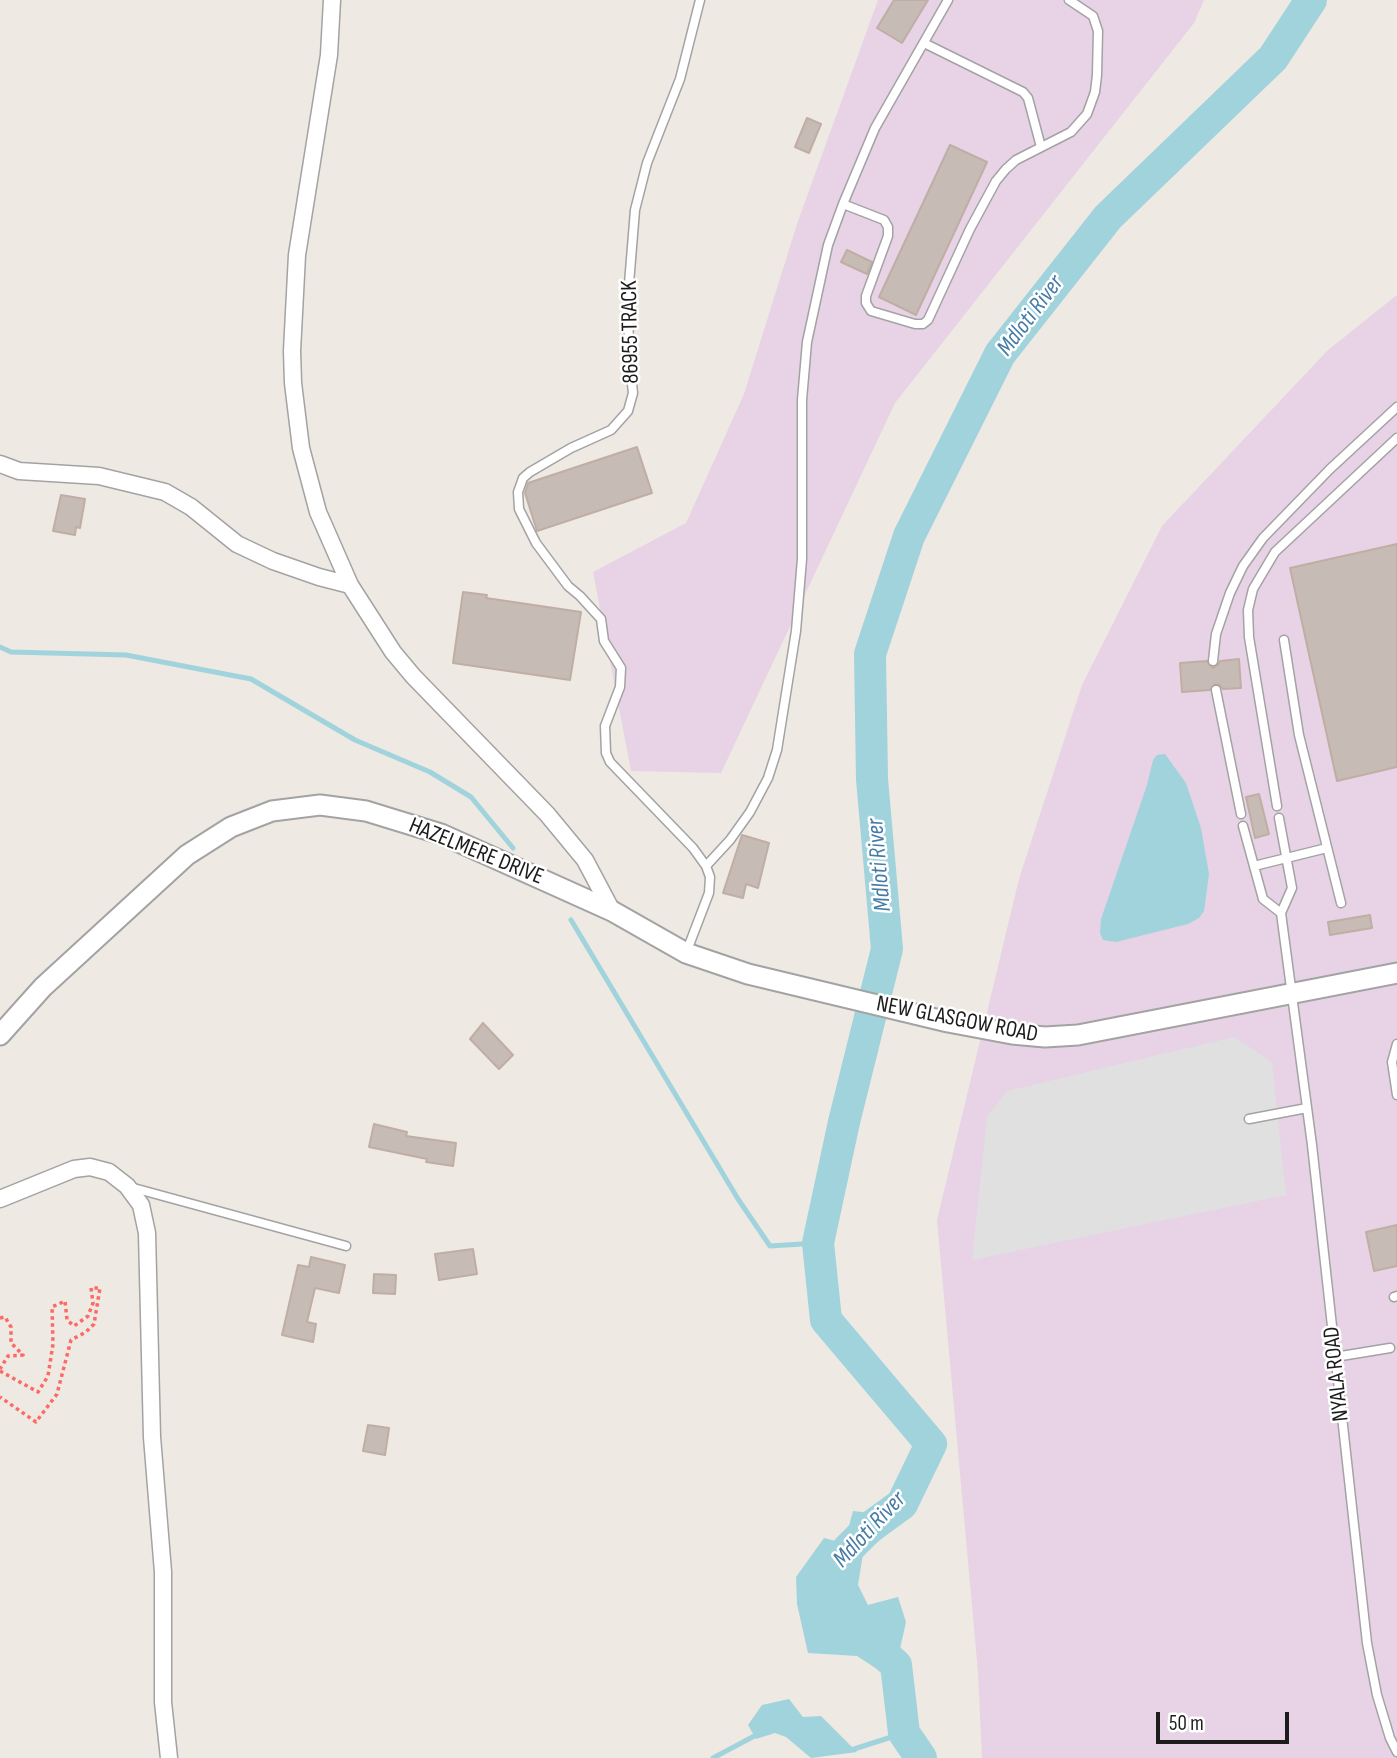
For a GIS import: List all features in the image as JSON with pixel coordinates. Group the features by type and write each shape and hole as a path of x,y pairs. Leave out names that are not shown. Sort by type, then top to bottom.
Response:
{"street":[{"path":"331,0 329,55 297,255 293,383 301,448 309,480 329,542 374,626 413,677 547,814 585,860 612,911"},
{"path":"0,464 19,471 99,476 165,492 191,506 237,544 272,561 350,585"},
{"name":"HAZELMERE DRIVE","path":"0,1035 43,986 187,855 230,827 272,811 320,806 366,811 442,834 612,911 686,953"},
{"name":"NEW GLASGOW ROAD","path":"686,953 748,974 948,1022 1034,1036 1078,1035 1397,973"},
{"path":"0,1199 74,1169 90,1167 109,1172 127,1186 141,1205 147,1233 152,1437 163,1572 163,1702 169,1758"}],"lane":[{"name":"86955 TRACK","path":"700,0 680,79 647,163 635,210 628,296 629,357 633,393 628,411 611,430 571,448 530,472 523,478 518,492 519,509 536,543 568,586 601,619 604,641 621,668 620,687 605,726 606,753 610,762 693,848 706,866"},
{"path":"686,953 709,893 710,877 706,866 730,841 750,812 768,778 777,750 796,631 802,559 802,400 807,342 828,245 875,128 948,0"},
{"path":"843,204 884,220 888,227 888,236 866,296 866,303 871,311 919,325 928,320 970,229 996,181 1016,160 1071,132 1082,122 1095,92 1099,49 1097,24 1087,11 1069,0"},
{"path":"924,43 1023,92 1028,98 1041,148"},
{"path":"1213,661 1216,634 1230,593 1243,566 1263,538 1330,469 1397,407"},
{"path":"1277,806 1248,637 1248,610 1253,589 1275,552 1397,438"},
{"path":"1284,640 1299,734 1341,904"},
{"path":"1216,690 1241,814"},
{"path":"1243,826 1263,899 1281,912 1292,888 1279,818"},
{"path":"1254,866 1327,848"},
{"name":"NYALA ROAD","path":"1281,912 1307,1108 1367,1643 1377,1695 1397,1752"},
{"path":"1397,1044 1392,1062 1397,1095"},
{"path":"1249,1119 1307,1108"},
{"path":"127,1186 346,1246"},
{"path":"1335,1357 1390,1348"}],"path":[{"path":"0,1318 5,1317 11,1327 11,1343 23,1355 8,1356 0,1370 38,1392 48,1376 53,1344 52,1307 65,1301 67,1320 74,1326 88,1316 93,1303 91,1288 100,1289 94,1324 71,1340 57,1394 36,1422 0,1397"}],"shaded area":[{"path":"878,0 1204,0 1194,23 895,403 721,773 631,771 593,572 686,523 744,394 797,224"},
{"path":"1397,295 1397,1758 982,1758 978,1672 937,1220 1019,879 1082,685 1162,526 1327,351"},
{"path":"1234,1037 1272,1062 1286,1195 972,1260 987,1116 1007,1091"}],"water":[{"path":"1165,754 1186,783 1201,828 1209,874 1204,911 1199,918 1188,924 1116,942 1103,940 1100,933 1101,919 1153,760 1157,755"},
{"path":"853,1511 871,1513 887,1534 863,1554 858,1585 868,1605 898,1597 906,1622 897,1662 877,1669 857,1656 808,1653 797,1604 796,1577 824,1538 839,1542 846,1537"},
{"path":"789,1699 803,1717 821,1716 857,1752 811,1758 786,1737 775,1733 756,1739 748,1725 762,1705"}],"building":[{"path":"894,0 928,0 902,43 877,28"},
{"path":"807,118 821,124 809,153 795,147"},
{"path":"950,145 987,162 916,315 879,297"},
{"path":"847,250 872,262 867,274 841,262"},
{"path":"637,447 652,493 537,531 525,493 528,483"},
{"path":"61,495 85,499 80,528 76,527 75,535 53,531"},
{"path":"1397,544 1397,767 1337,781 1290,568"},
{"path":"463,592 581,612 570,680 453,663"},
{"path":"1239,659 1241,688 1223,689 1215,684 1210,690 1182,692 1180,663 1207,661 1213,668 1220,661"},
{"path":"1259,794 1269,834 1255,838 1246,797"},
{"path":"742,835 769,843 758,888 746,884 743,898 723,893"},
{"path":"1370,915 1372,928 1330,935 1328,922"},
{"path":"483,1023 513,1055 499,1069 470,1039"},
{"path":"374,1124 407,1132 406,1136 456,1143 453,1166 369,1147"},
{"path":"1397,1225 1397,1266 1374,1271 1366,1232"},
{"path":"473,1249 477,1274 439,1280 435,1254"},
{"path":"311,1257 345,1265 339,1293 315,1288 307,1322 316,1324 313,1342 282,1335 298,1265 309,1267"},
{"path":"374,1274 396,1275 395,1294 373,1293"},
{"path":"368,1425 389,1428 385,1455 363,1451"}],"waterway":[{"name":"Mdloti River","path":"847,1550 869,1528 902,1504 931,1444 826,1320 818,1243 844,1122 887,949 872,779 870,654 909,536 1000,354 1108,217 1273,58 1311,0"},
{"path":"0,647 11,652 126,655 251,679 355,740 430,772 471,797 513,848"},
{"path":"571,920 738,1199 770,1246 818,1243"},
{"name":"Mdloti River","path":"863,1635 896,1665 904,1733 921,1758"},
{"path":"713,1758 760,1733"},
{"path":"848,1749 904,1733"}]}
